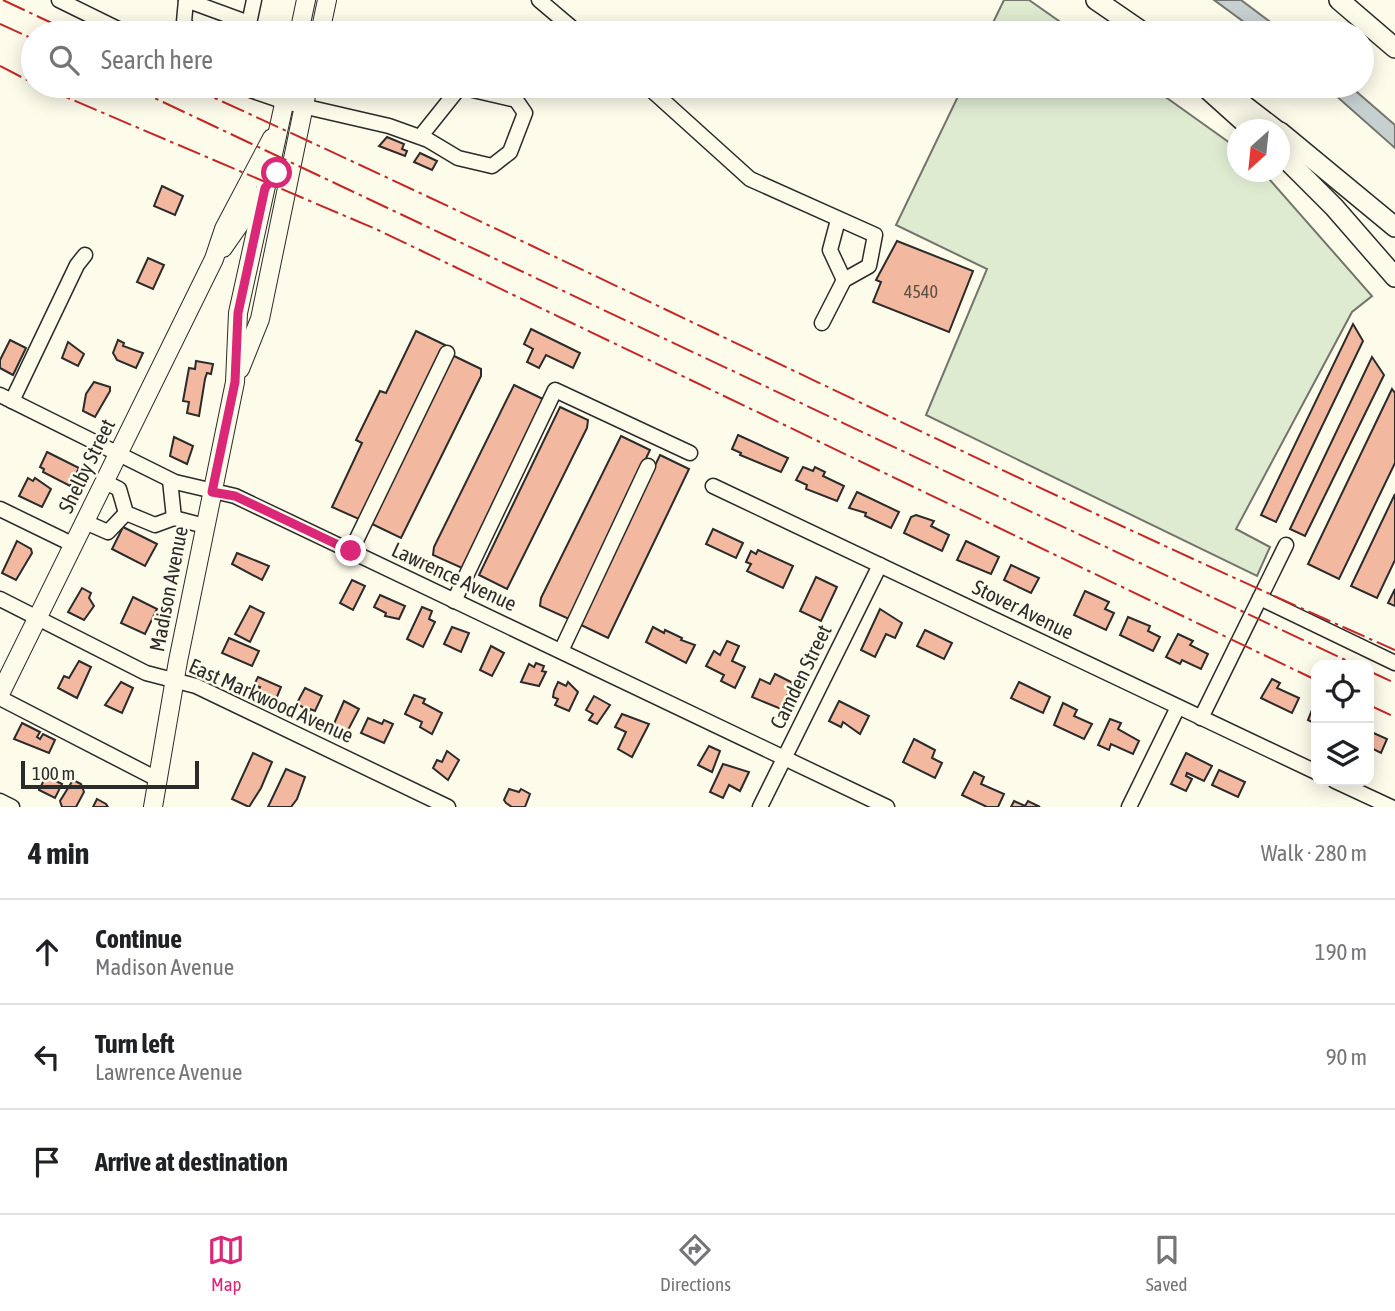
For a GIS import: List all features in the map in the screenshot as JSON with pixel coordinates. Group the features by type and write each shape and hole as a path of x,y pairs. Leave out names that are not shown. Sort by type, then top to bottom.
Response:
{"highway":[{"path":"1096,0 1127,21"},
{"path":"1339,0 1364,21"},
{"path":"1374,30 1395,48"},
{"path":"1217,98 1241,119"},
{"path":"1235,98 1262,119"},
{"path":"1290,141 1395,227"},
{"path":"1290,164 1334,206 1395,277"}],"main road":[{"path":"302,21 306,0"},
{"path":"323,21 327,0"},
{"name":"Madison Avenue","path":"153,807 174,680 235,382 238,313 286,98"},
{"name":"Madison Avenue","path":"235,382 260,319 306,98"},
{"name":"Shelby Street","path":"0,696 214,259 223,229 257,162 279,127"},
{"name":"Shelby Street","path":"214,259 298,139"},
{"path":"214,259 236,251 250,258"}],"street":[{"path":"59,0 102,21"},
{"path":"184,21 186,0 232,21"},
{"path":"250,21 254,0"},
{"path":"539,0 564,21"},
{"path":"293,98 304,105 342,113 420,138 458,158 492,166 510,152 525,113 516,100 507,98"},
{"path":"420,138 451,98"},
{"path":"660,98 750,179 875,235 869,266 844,280 822,324"},
{"path":"838,220 830,250 844,280"},
{"path":"6,398 77,265 85,255"},
{"path":"351,551 447,353"},
{"path":"454,601 555,390 690,453"},
{"name":"Lawrence Avenue","path":"6,398 170,480 235,496 887,807"},
{"path":"561,651 648,466"},
{"path":"170,480 174,517"},
{"path":"105,482 119,489 126,513"},
{"name":"Stover Avenue","path":"713,486 1311,770"},
{"path":"0,509 74,545"},
{"path":"126,513 155,525 174,517 205,526"},
{"path":"85,522 108,532 126,513"},
{"path":"1201,718 1286,545"},
{"name":"Camden Street","path":"760,807 880,565"},
{"path":"1260,598 1395,663"},
{"name":"East Markwood Avenue","path":"0,599 146,673 214,694 448,807"},
{"path":"0,696 157,779"},
{"path":"1129,807 1178,707"},
{"path":"1346,786 1391,807"},
{"path":"0,801 12,807"}],"green space":[{"path":"1004,0 1029,0 1059,21 994,21"},
{"path":"957,98 1167,98 1227,141 1227,182 1272,182 1372,296 1352,312 1236,529 1270,547 1257,576 926,415 987,269 896,225"}],"shaded area":[{"path":"1214,0 1241,0 1269,21 1243,21"},
{"path":"1339,98 1364,98 1395,125 1395,148"}],"building":[{"path":"387,137 404,144 402,149 407,151 405,156 379,146"},
{"path":"420,153 437,161 432,170 414,162"},
{"path":"162,186 183,196 175,215 154,206"},
{"path":"897,241 973,271 949,332 873,302 881,282 876,280"},
{"path":"148,258 164,265 153,289 137,282"},
{"path":"1353,324 1363,341 1276,522 1261,515"},
{"path":"531,329 580,353 573,368 546,355 539,368 527,362 533,349 524,344"},
{"path":"416,331 445,345 361,520 332,507 362,443 356,440 380,391 386,393"},
{"path":"10,340 26,348 13,375 0,368 0,360"},
{"path":"118,340 124,343 123,346 143,353 136,368 117,360 113,353"},
{"path":"68,342 84,354 78,366 62,358"},
{"path":"452,355 481,369 481,376 401,538 372,524"},
{"path":"1372,357 1384,375 1305,536 1290,529"},
{"path":"196,361 213,364 211,374 207,373 205,379 199,416 187,413 189,402 183,401 189,368 195,369"},
{"path":"94,382 110,387 95,417 83,411 86,394"},
{"path":"514,385 543,399 462,568 433,555 434,547"},
{"path":"1392,389 1395,393 1395,463 1339,579 1308,564"},
{"path":"560,407 588,420 587,428 507,589 479,575"},
{"path":"738,435 788,458 781,472 732,449"},
{"path":"621,436 650,450 569,619 540,606 541,598"},
{"path":"174,437 193,446 187,464 170,456"},
{"path":"47,452 79,468 70,486 43,472 44,469 40,467"},
{"path":"660,455 689,469 608,638 579,624"},
{"path":"803,467 813,471 815,467 825,472 823,476 844,486 837,501 806,489 807,485 796,480"},
{"path":"28,478 33,481 35,478 51,489 42,507 19,496"},
{"path":"857,492 899,512 891,528 865,516 866,513 849,508"},
{"path":"1395,494 1395,560 1377,598 1351,586"},
{"path":"916,515 934,521 931,526 949,535 942,551 904,533 911,517"},
{"path":"123,527 157,544 145,566 112,549"},
{"path":"713,529 743,543 736,558 706,544"},
{"path":"17,541 31,549 32,553 16,580 2,573"},
{"path":"966,541 999,557 991,574 957,560"},
{"path":"758,550 793,566 783,588 747,571 751,564 746,562 751,551 756,554"},
{"path":"237,553 269,566 262,580 232,564"},
{"path":"1011,565 1039,578 1031,593 1004,580"},
{"path":"816,577 837,587 821,621 800,611"},
{"path":"352,580 365,586 353,610 340,603"},
{"path":"82,588 91,593 89,598 94,606 84,620 68,612"},
{"path":"1395,589 1395,606 1388,603"},
{"path":"1085,591 1109,602 1105,609 1114,613 1106,630 1074,615"},
{"path":"380,595 405,606 399,619 385,616 386,613 374,607"},
{"path":"133,597 157,609 145,634 121,623"},
{"path":"250,606 264,613 250,642 235,634"},
{"path":"422,607 432,611 429,619 435,622 423,647 407,639"},
{"path":"880,609 902,623 895,638 886,634 875,657 861,650"},
{"path":"1128,617 1150,626 1148,631 1160,637 1153,651 1120,635"},
{"path":"452,627 469,633 461,652 444,644"},
{"path":"653,627 695,645 686,663 646,642"},
{"path":"925,630 952,643 944,659 917,646"},
{"path":"1178,634 1193,641 1190,645 1208,654 1201,669 1182,660 1180,664 1166,657"},
{"path":"229,638 259,651 252,666 222,653"},
{"path":"727,641 739,646 732,661 745,667 735,688 721,681 724,675 706,666 714,651 720,655"},
{"path":"491,646 504,653 492,676 480,670"},
{"path":"79,661 91,667 77,698 58,688 64,676 69,678"},
{"path":"536,663 544,666 542,671 546,672 539,686 521,682 529,664 534,667"},
{"path":"775,674 793,683 781,709 752,697 760,679 770,684"},
{"path":"258,677 281,687 274,704 256,695 260,687 254,685"},
{"path":"1272,679 1280,683 1277,688 1299,698 1292,713 1261,698"},
{"path":"121,682 133,688 122,713 105,705"},
{"path":"558,682 566,686 568,682 578,692 569,711 555,705 558,699 553,697"},
{"path":"1019,682 1050,697 1043,713 1011,698"},
{"path":"305,688 322,696 315,711 310,709 309,712 297,703"},
{"path":"414,695 425,699 423,703 442,713 432,734 420,727 422,722 405,714"},
{"path":"594,696 610,705 597,724 589,720 593,714 586,710"},
{"path":"344,701 359,709 347,732 333,726"},
{"path":"839,701 869,716 860,734 843,722 841,727 829,721"},
{"path":"1063,703 1077,710 1074,716 1092,724 1084,739 1054,725"},
{"path":"622,714 649,724 632,757 618,749 626,732 615,727"},
{"path":"368,718 382,724 384,720 393,724 384,743 361,733"},
{"path":"1110,719 1121,723 1118,729 1139,741 1133,754 1111,744 1109,750 1098,745"},
{"path":"22,723 40,732 37,737 40,739 43,734 55,740 49,753 14,739"},
{"path":"1374,733 1387,739 1381,753 1374,750"},
{"path":"914,739 935,750 932,758 942,763 935,778 903,762"},
{"path":"709,746 720,751 712,772 698,765"},
{"path":"447,751 459,760 448,780 433,768 437,760 442,762"},
{"path":"253,753 272,762 249,807 232,799"},
{"path":"1186,753 1212,766 1204,781 1187,773 1186,776 1192,779 1186,791 1171,784"},
{"path":"723,764 749,772 740,791 729,785 723,798 710,792"},
{"path":"286,769 305,777 297,799 291,807 268,807"},
{"path":"1219,770 1245,782 1238,797 1212,785"},
{"path":"974,772 984,777 981,784 1004,794 998,807 987,807 962,795"},
{"path":"46,776 62,784 55,798 39,790"},
{"path":"73,780 81,784 84,792 76,807 62,807 60,801"},
{"path":"509,789 519,792 521,789 530,794 525,807 512,807 506,803 504,800"},
{"path":"97,799 106,804 108,807 93,807"},
{"path":"1014,801 1025,806 1028,801 1040,807 1011,807"}],"power":[{"path":"3,0 48,21"},
{"path":"0,24 21,34"},
{"path":"0,66 21,77"},
{"path":"68,98 378,230 1311,678"},
{"path":"154,98 1345,660"},
{"path":"214,98 1092,512 1395,650"},
{"path":"1374,673 1395,683"},
{"path":"1374,707 1395,717"}],"route":[{"path":"277,173 265,188 238,313 235,382 212,492 235,496 351,551"}]}
